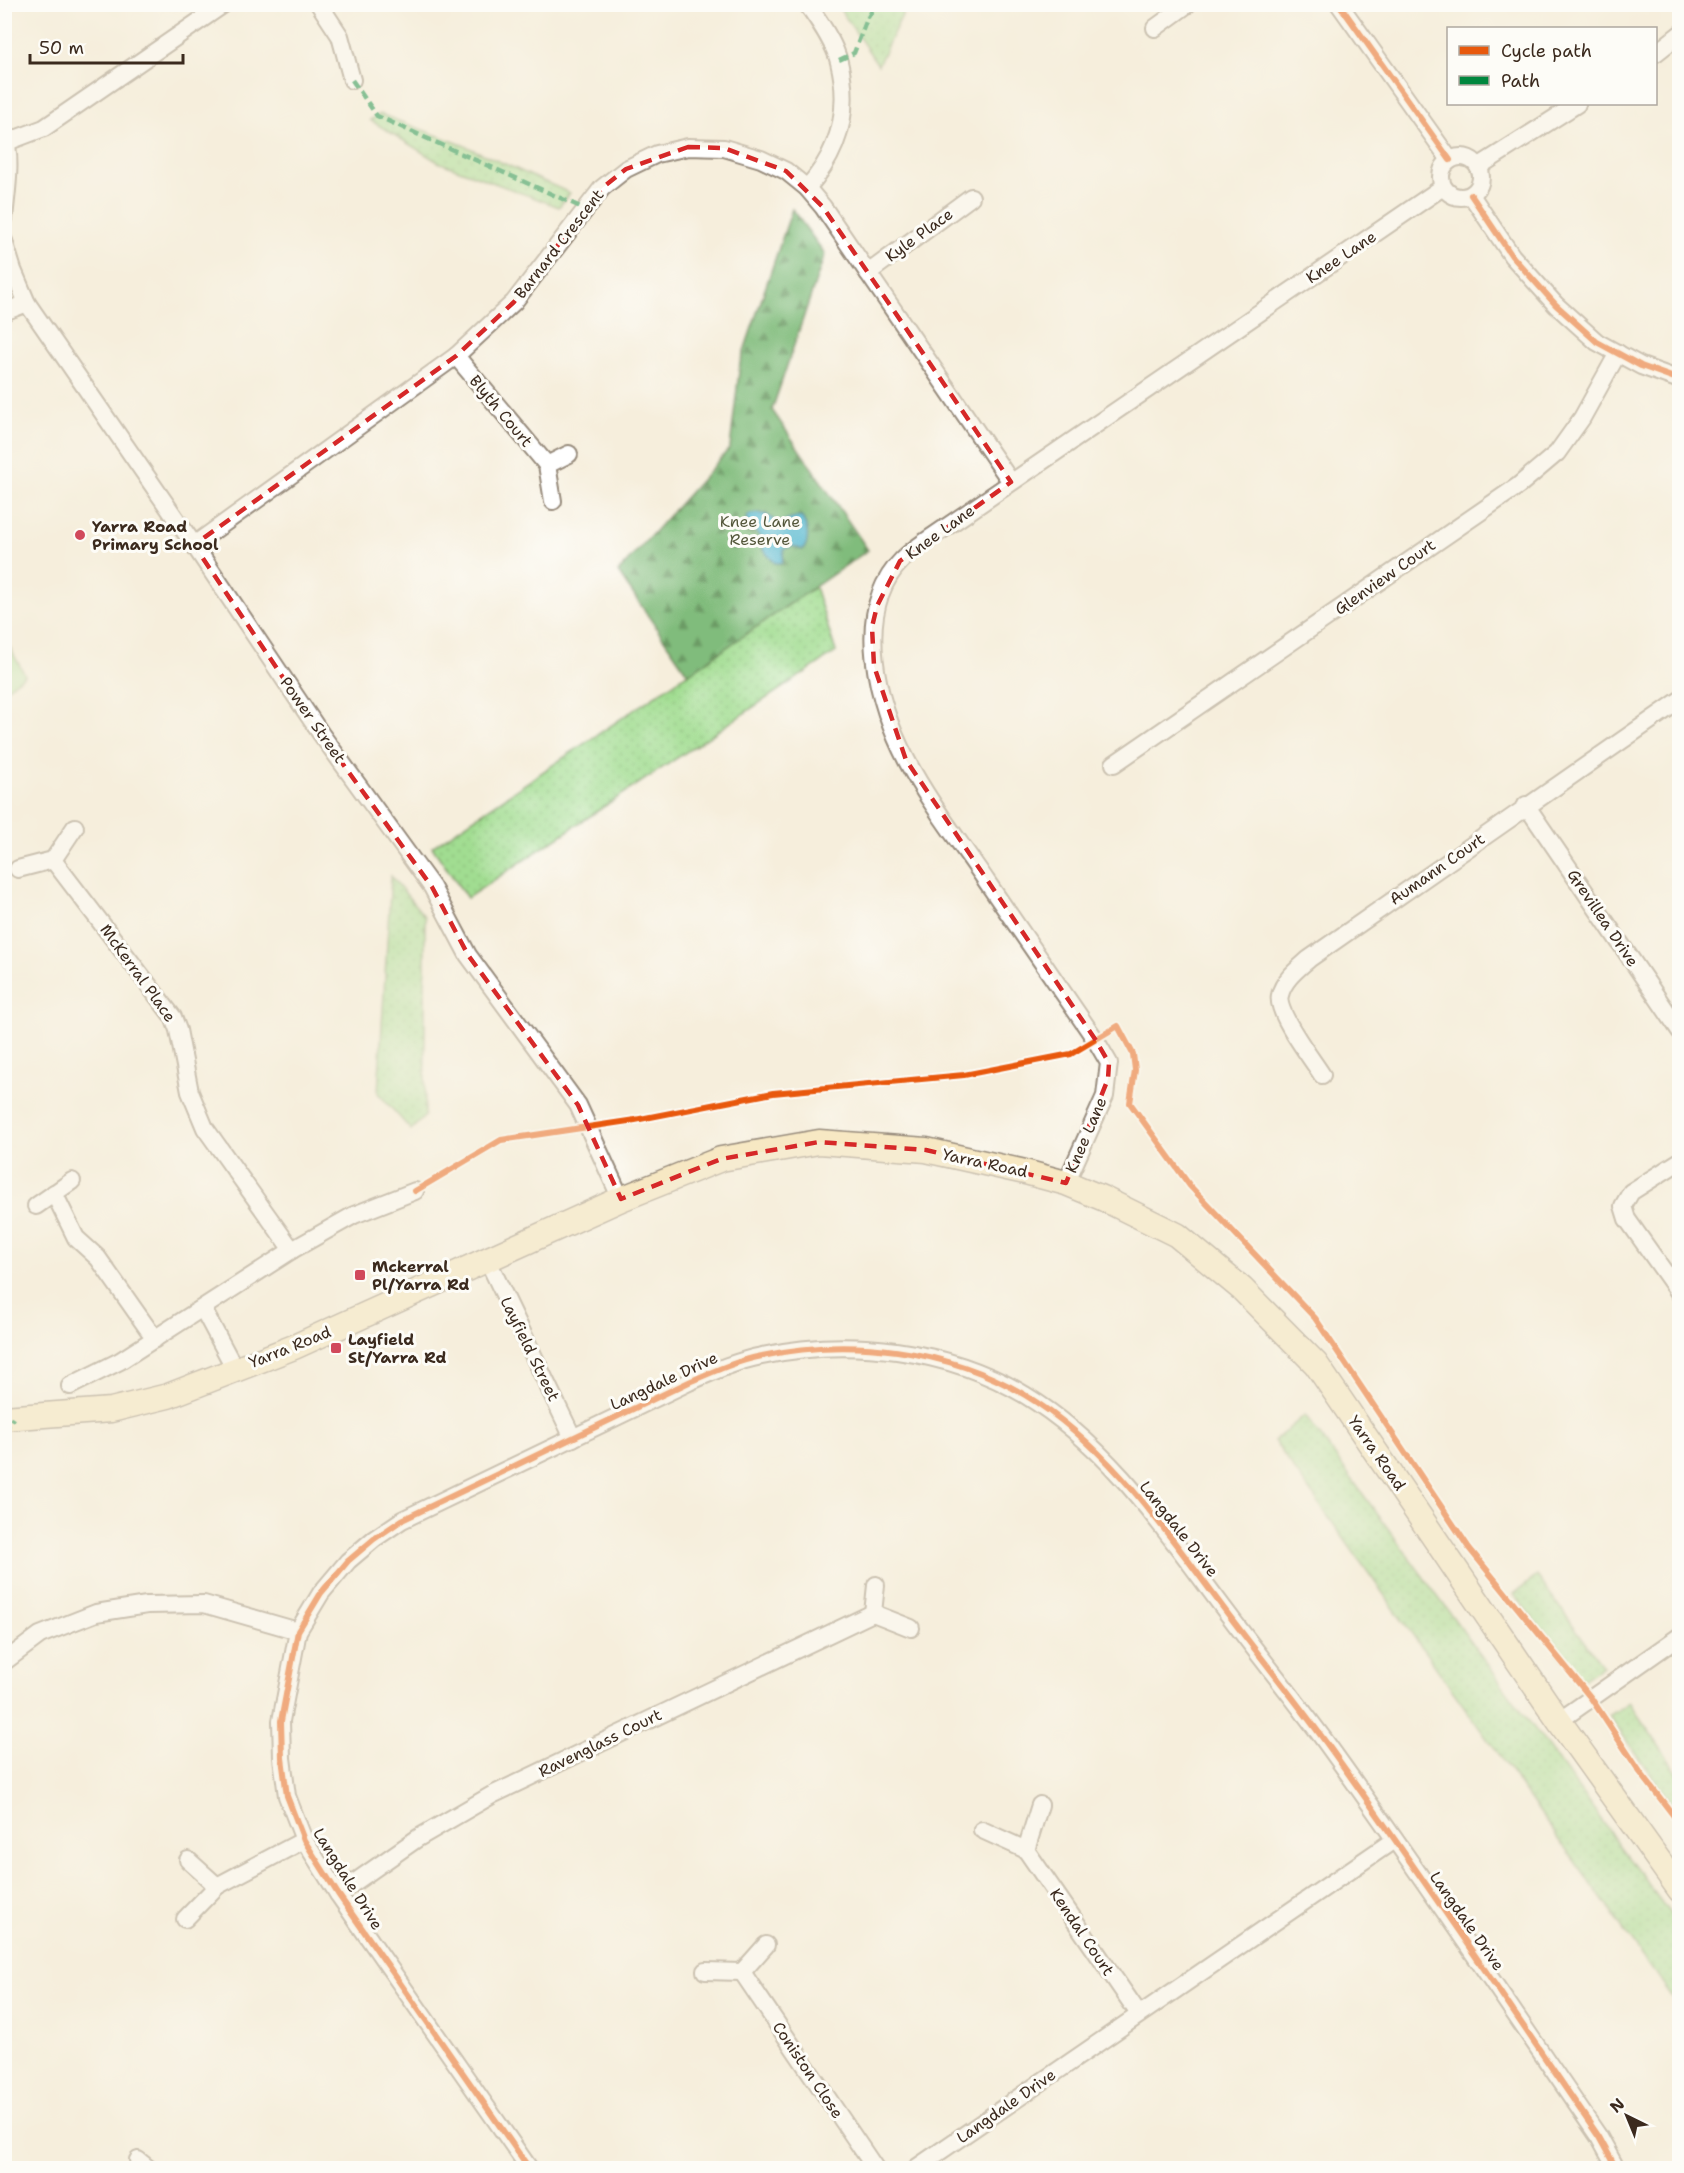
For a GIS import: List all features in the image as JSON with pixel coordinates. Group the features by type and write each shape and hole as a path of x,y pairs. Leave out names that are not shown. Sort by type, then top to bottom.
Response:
{"main road":[{"name":"Yarra Road","path":"4,1418 111,1410 168,1396 294,1347 621,1199 721,1160 819,1142 926,1150 1066,1183 1177,1235 1242,1289 1316,1364 1559,1721 1680,1890"}],"street":[{"path":"4,219 6,138 44,128 224,4"},
{"path":"318,4 340,36 352,80"},
{"path":"807,4 839,60 843,93 841,124 835,144 826,165 807,188"},
{"path":"1155,28 1188,4"},
{"path":"1339,4 1450,160"},
{"path":"1657,52 1680,34"},
{"path":"1479,167 1575,105"},
{"name":"Barnard Crescent","path":"194,545 456,356 514,302 602,188 626,169 657,154 688,147 724,148 761,159 786,171 807,188 824,207 1011,482"},
{"path":"1469,158 1479,167 1480,186 1471,195 1452,196 1443,187 1441,175 1450,160 1469,158"},
{"name":"Knee Lane","path":"1066,1183 1105,1096 1109,1063 906,760 885,708 874,666 872,627 883,588 900,561 922,543 1443,187"},
{"path":"1471,195 1512,256 1556,305 1597,342 1641,366 1680,381"},
{"name":"Kyle Place","path":"868,273 971,197"},
{"name":"Power Street","path":"4,242 27,303 321,734 432,887 468,955 578,1105 621,1199"},
{"path":"4,312 27,303"},
{"name":"Glenview Court","path":"1114,764 1518,486 1557,453 1582,418 1618,353"},
{"name":"Blyth Court","path":"456,356 547,465"},
{"path":"553,501 547,465 569,454"},
{"name":"Aumann Court","path":"1323,1076 1284,1017 1279,996 1288,979 1309,959 1526,805 1680,700"},
{"name":"Grevillea Drive","path":"1526,805 1680,1031"},
{"path":"18,870 53,860 75,828"},
{"name":"McKerral Place","path":"53,860 173,1017 178,1030 190,1092 205,1128 292,1250"},
{"path":"1680,1161 1632,1192 1623,1206 1627,1219 1680,1294"},
{"path":"36,1206 72,1181"},
{"path":"70,1386 120,1361 292,1250 354,1215 415,1191"},
{"path":"54,1194 76,1238 98,1258 155,1339"},
{"name":"Layfield Street","path":"487,1259 573,1438"},
{"path":"203,1309 235,1369"},
{"name":"Langdale Drive","path":"529,2169 338,1894 304,1840 287,1796 282,1758 281,1721 298,1631 321,1593 348,1561 402,1520 688,1382 760,1356 828,1346 875,1347 929,1358 978,1372 1023,1394 1062,1420 1092,1446 1140,1498 1321,1736 1599,2137 1616,2169"},
{"path":"876,1585 873,1613 911,1628"},
{"path":"4,1662 40,1635 96,1613 147,1605 204,1604 298,1631"},
{"name":"Ravenglass Court","path":"338,1894 418,1838 492,1795 873,1613"},
{"path":"1559,1721 1680,1636"},
{"path":"982,1830 1026,1850 1040,1805"},
{"path":"185,1918 217,1886 304,1840"},
{"name":"Langdale Drive","path":"916,2169 1138,2014 1394,1840"},
{"name":"Kendal Court","path":"1026,1850 1138,2014"},
{"path":"188,1860 217,1886"},
{"path":"705,1971 742,1972 766,1945"},
{"name":"Coniston Close","path":"742,1972 875,2169"}],"highlighted area":[{"path":"688,147 724,148 786,171 823,207 1011,482 900,561 877,606 872,627 874,666 906,760 1095,1039 1109,1063 1108,1079 1066,1183 926,1150 819,1142 721,1159 621,1199 578,1105 468,955 432,887 321,734 194,545 456,356 514,302 602,188 626,169"}],"green space":[{"path":"837,5 907,5 878,65"},
{"path":"380,114 463,145 570,193 559,207 438,162 370,120"},
{"name":"Knee Lane Reserve","path":"792,209 825,254 772,410 868,550 688,674 618,572 730,448 740,363"},
{"path":"815,587 836,652 467,898 432,847"},
{"path":"5,641 25,675 5,690"},
{"path":"391,876 425,917 425,1116 411,1130 378,1093"},
{"path":"1305,1415 1679,1926 1679,2007 1274,1441"},
{"path":"1537,1576 1603,1666 1580,1682 1514,1594"},
{"path":"1629,1702 1679,1775 1679,1814 1609,1716"}],"water":[{"path":"760,513 778,523 801,516 808,534 805,547 802,550 793,546 784,549 782,563 775,563 763,550 762,539 747,523 746,518 750,514"}],"marked path":[{"path":"839,60 854,53 867,19 876,4"},
{"path":"352,80 377,116 585,209"},
{"path":"4,1432 13,1418"}],"cycle path":[{"path":"1339,4 1450,160"},
{"path":"1471,195 1512,256 1556,305 1597,342 1641,366 1680,380"},
{"path":"415,1191 501,1140 635,1120 773,1093 964,1075 1071,1054 1118,1026 1133,1054 1135,1070 1130,1103 1190,1186 1315,1318 1469,1548 1591,1698 1640,1772 1680,1824"},
{"path":"529,2168 338,1894 304,1840 287,1796 282,1758 281,1721 298,1631 321,1593 348,1561 402,1520 715,1371 762,1356 795,1350 829,1348 863,1348 931,1357 995,1379 1025,1395 1057,1417 1113,1468 1162,1526 1322,1737 1599,2137 1616,2168"}],"place":[{"name":"Yarra Road Primary School","path":"80,535"},
{"name":"Mckerral Pl/Yarra Rd","path":"360,1275"},
{"name":"Layfield St/Yarra Rd","path":"336,1348"}]}
